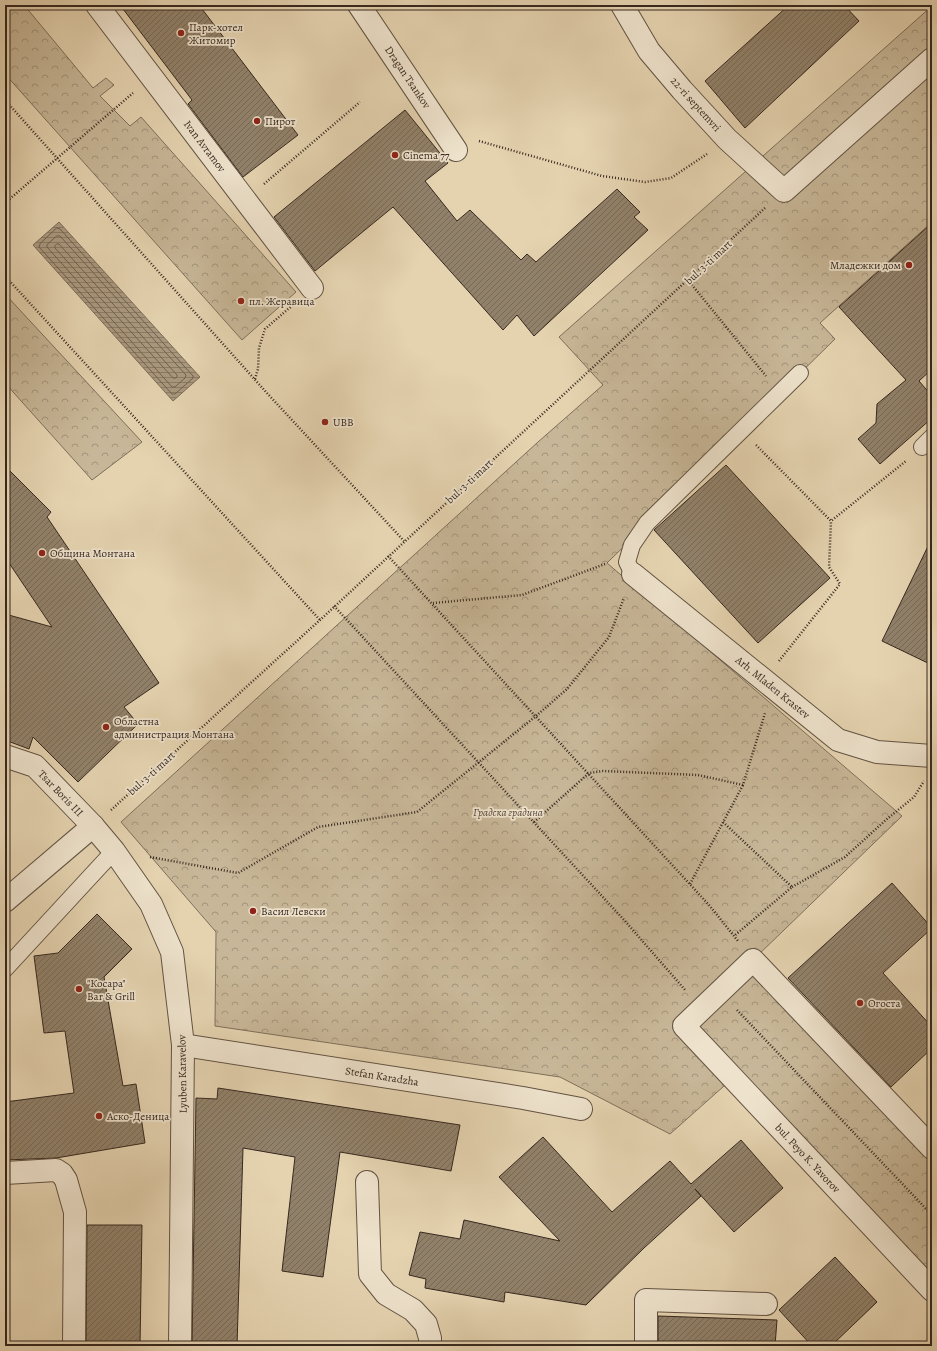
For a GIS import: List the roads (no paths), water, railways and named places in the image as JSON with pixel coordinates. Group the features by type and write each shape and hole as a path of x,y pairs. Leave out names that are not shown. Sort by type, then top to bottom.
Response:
{"street":[{"name":"Ivan Avramov","path":"97,5 312,288"},
{"name":"Dragan Tsankov","path":"359,5 456,150"},
{"name":"22-ri septemvri","path":"622,5 649,51 682,90 728,139 784,191 932,59"},
{"name":"Arh. Mladen Krastev","path":"633,574 838,740 877,752 932,756"},
{"name":"Tsar Boris III","path":"5,756 35,766 93,826"},
{"name":"Lyuben Karavelov","path":"93,826 114,851 151,904 172,952 183,1045 180,1346"},
{"path":"5,901 93,826"},
{"name":"bul. Peyo K. Yavorov","path":"932,1148 753,960 684,1026 932,1290"},
{"name":"Stefan Karadzha","path":"183,1045 523,1098 581,1109"},
{"path":"5,1173 56,1170 62,1174 66,1180 75,1212 74,1346"},
{"path":"368,1182 370,1274 386,1294 413,1310 426,1324 430,1338 430,1346"},
{"path":"646,1346 646,1300 766,1304"}],"lane":[{"path":"633,574 627,562 632,545 647,523 800,373"},
{"path":"5,970 114,851"}],"water":[{"path":"59,222 200,377 173,401 33,245"}],"place":[{"name":"Парк-хотел Житомир","path":"181,33"},
{"name":"Пирот","path":"257,121"},
{"name":"Cinema 77","path":"395,155"},
{"name":"Младежки дом","path":"909,265"},
{"name":"пл. Жеравица","path":"241,301"},
{"name":"UBB","path":"325,422"},
{"name":"Община Монтана","path":"42,553"},
{"name":"Областна администрация Монтана","path":"106,727"},
{"name":"Васил Левски","path":"253,911"},
{"name":"\"Косара\" Bar & Grill","path":"79,989"},
{"name":"Огоста","path":"860,1003"},
{"name":"Аско-Деница","path":"99,1116"}],"park label":[{"name":"Градска градина","path":"508,812"}]}
